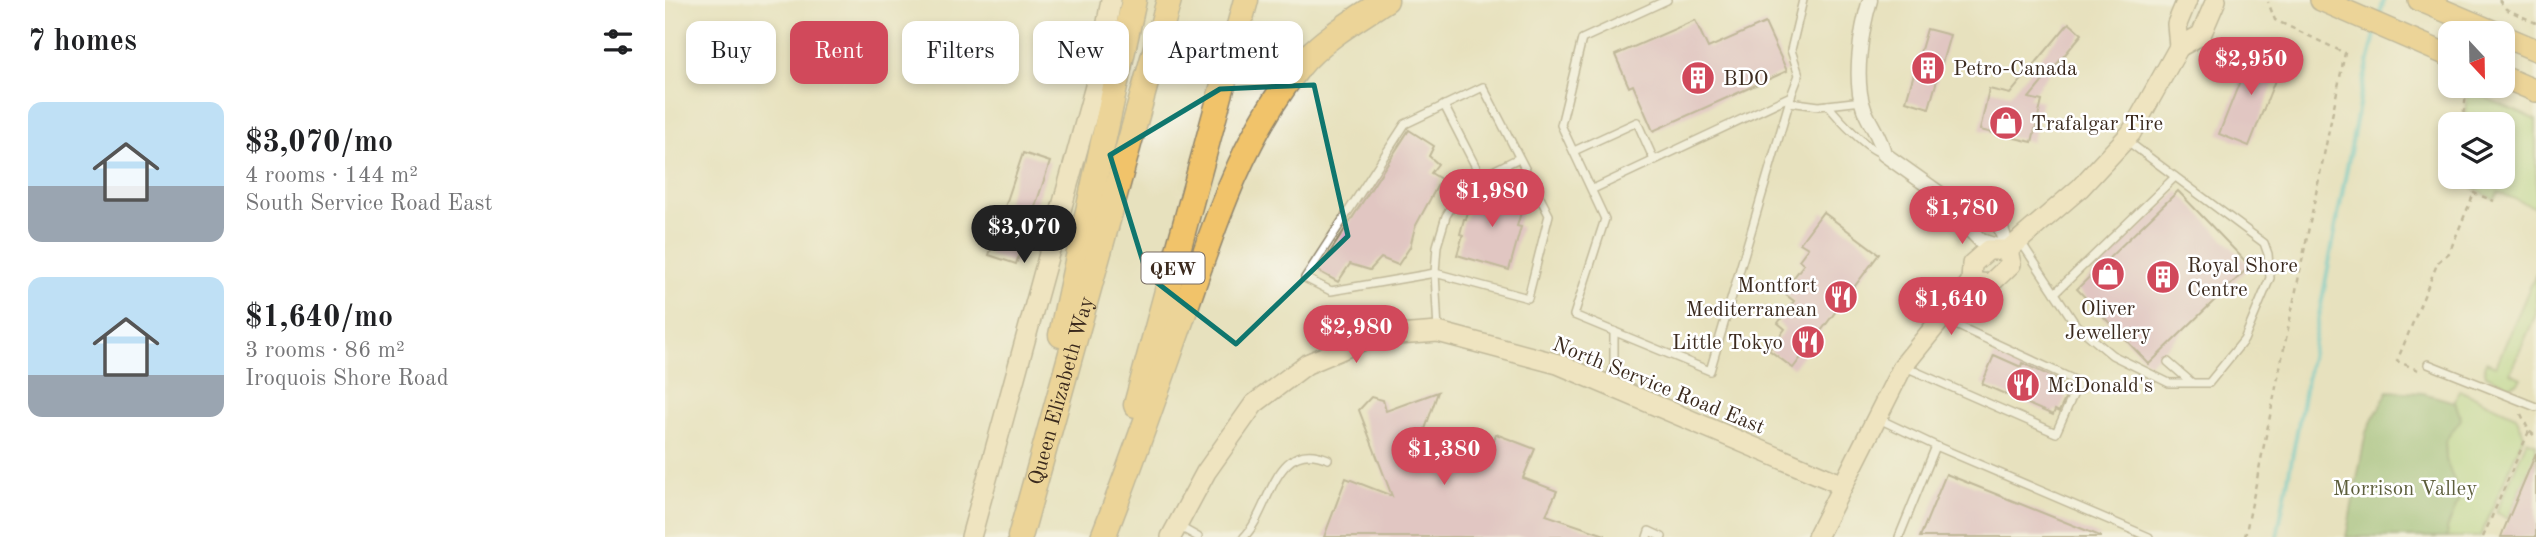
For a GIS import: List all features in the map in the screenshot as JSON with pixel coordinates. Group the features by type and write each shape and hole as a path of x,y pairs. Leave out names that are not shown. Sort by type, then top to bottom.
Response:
{"highway":[{"path":"1049,436 1051,382 1134,0"},
{"name":"Queen Elizabeth Way","path":"1020,537 1169,0"},
{"name":"QEW","path":"1101,537 1246,0"},
{"path":"1101,537 1129,472 1218,214 1267,113 1299,65 1343,28 1386,0"}],"main road":[{"path":"2419,0 2469,21"},
{"path":"2326,2 2438,51"},
{"path":"2515,41 2536,50"},
{"path":"2515,82 2536,91"}],"street":[{"path":"971,537 1097,79 1111,0"},
{"path":"1870,0 1858,68 1862,101 1884,154 1950,201 1981,208 1998,219 2014,245"},
{"path":"2175,0 2179,47"},
{"path":"2177,24 2187,0"},
{"path":"1817,537 1903,366 1971,282 1990,284 2011,264 2014,245 2080,188 2126,140 2179,47 2201,35 2215,0"},
{"path":"1950,201 1961,221 1981,241 2014,245"},
{"name":"North Service Road East","path":"1174,531 1206,472 1254,404 1307,364 1371,337 1438,332 1558,364 1843,485"}],"lane":[{"path":"1667,0 1581,39 1561,125 1605,219 1574,315 1710,371 1799,75 1791,50 1803,0"},
{"path":"1483,87 1519,158 1549,215 1528,298 1435,273 1331,291 1305,278 1405,124 1483,87"},
{"path":"1593,189 1790,99 1828,105 1862,101"},
{"path":"1444,105 1481,177"},
{"path":"1828,105 1840,121 1853,130 1874,152 1884,154"},
{"path":"1574,151 1637,122 1654,160"},
{"path":"2014,245 2055,293 2076,324 2112,355 2169,383 2209,383 2244,340 2270,278 2268,254 2264,243 2126,140"},
{"path":"1438,332 1435,273 1437,246 1446,216 1465,185 1519,158"},
{"path":"2055,293 2175,177"},
{"path":"1903,366 2056,433 2080,382 1941,317"},
{"path":"1607,385 1614,365 1614,331"},
{"path":"2168,362 2192,383"},
{"path":"2425,368 2536,407"},
{"path":"1876,417 1936,446 2149,537"},
{"path":"1899,537 1936,446"},
{"path":"1244,537 1276,477 1289,463 1300,454 1314,453 1328,459"},
{"path":"1174,531 1198,537"},
{"path":"1647,537 1649,531 1663,537"}],"path":[{"path":"2499,0 2506,9 2536,23"},
{"path":"2245,537 2345,53 2275,20 2268,2"},
{"path":"2470,189 2494,201"},
{"path":"2425,368 2397,360 2438,261 2449,253 2474,193"},
{"path":"2521,414 2529,431 2536,437"},
{"path":"2483,537 2529,431"}],"highlighted area":[{"path":"1314,85 1348,236 1236,344 1147,275 1110,155 1220,89"}],"green space":[{"path":"2467,98 2486,98 2536,120 2536,208 2498,192 2494,199 2475,189 2515,189 2515,112 2465,112"},
{"path":"2536,273 2536,314 2510,373 2521,378 2518,383 2510,386 2486,375 2484,367 2486,362 2496,366"},
{"path":"2459,390 2516,416 2524,435 2480,537 2448,537 2447,529 2460,496 2446,460 2445,440 2461,419 2455,402"},
{"name":"Morrison Valley","path":"2388,391 2423,393 2455,402 2461,419 2445,441 2446,460 2460,496 2447,529 2448,537 2346,537 2366,432"},
{"path":"2527,440 2536,444 2536,468 2529,470 2508,519 2496,512"}],"building":[{"name":"BDO","path":"1695,20 1708,48 1765,23 1787,71 1653,131 1633,85 1629,87 1615,55"},
{"path":"2069,23 2082,34 2029,98 2042,101 2032,142 1980,130 1989,89 2010,94"},
{"name":"Petro-Canada","path":"1927,29 1950,35 1929,108 1906,101"},
{"path":"2253,48 2283,60 2249,146 2219,134"},
{"path":"1409,130 1434,146 1429,156 1438,164 1431,173 1441,179 1415,227 1410,247 1398,265 1381,258 1370,270 1350,264 1338,282 1318,271"},
{"path":"1023,153 1050,162 1016,264 989,255"},
{"path":"1495,188 1525,199 1517,226 1521,227 1509,270 1457,255 1464,219 1468,212 1471,213 1473,205 1476,205 1480,193 1485,195"},
{"name":"Royal Shore Centre","path":"2178,191 2250,266 2149,364 2077,289"},
{"path":"1823,212 1879,254 1793,368 1769,350 1785,329 1778,323 1794,301 1786,295 1795,284 1791,281 1804,264 1799,260 1808,248 1800,243"},
{"name":"McDonald's","path":"1994,355 2021,367 2022,363 2057,379 2056,382 2065,386 2061,395 2066,397 2059,412 2055,410 2053,415 1982,384"},
{"path":"1438,392 1422,438 1487,463 1496,434 1535,449 1523,478 1557,491 1546,515 1605,537 1324,537 1346,478 1392,496 1359,410 1371,397 1383,400 1386,411"},
{"path":"2536,453 2536,537 2501,537 2504,529"},
{"path":"1946,474 2100,536 2100,537 1920,537"}],"waterway":[{"path":"2379,18 2384,0"},
{"path":"2277,537 2362,89 2376,30"}],"place":[{"name":"Petro-Canada","path":"1928,68"},
{"name":"BDO","path":"1698,78"},
{"name":"Trafalgar Tire","path":"2006,123"},
{"name":"Oliver Jewellery","path":"2108,274"},
{"name":"Royal Shore Centre","path":"2163,277"},
{"name":"Montfort Mediterranean","path":"1841,297"},
{"name":"Little Tokyo","path":"1808,342"},
{"name":"McDonald's","path":"2023,385"}]}
